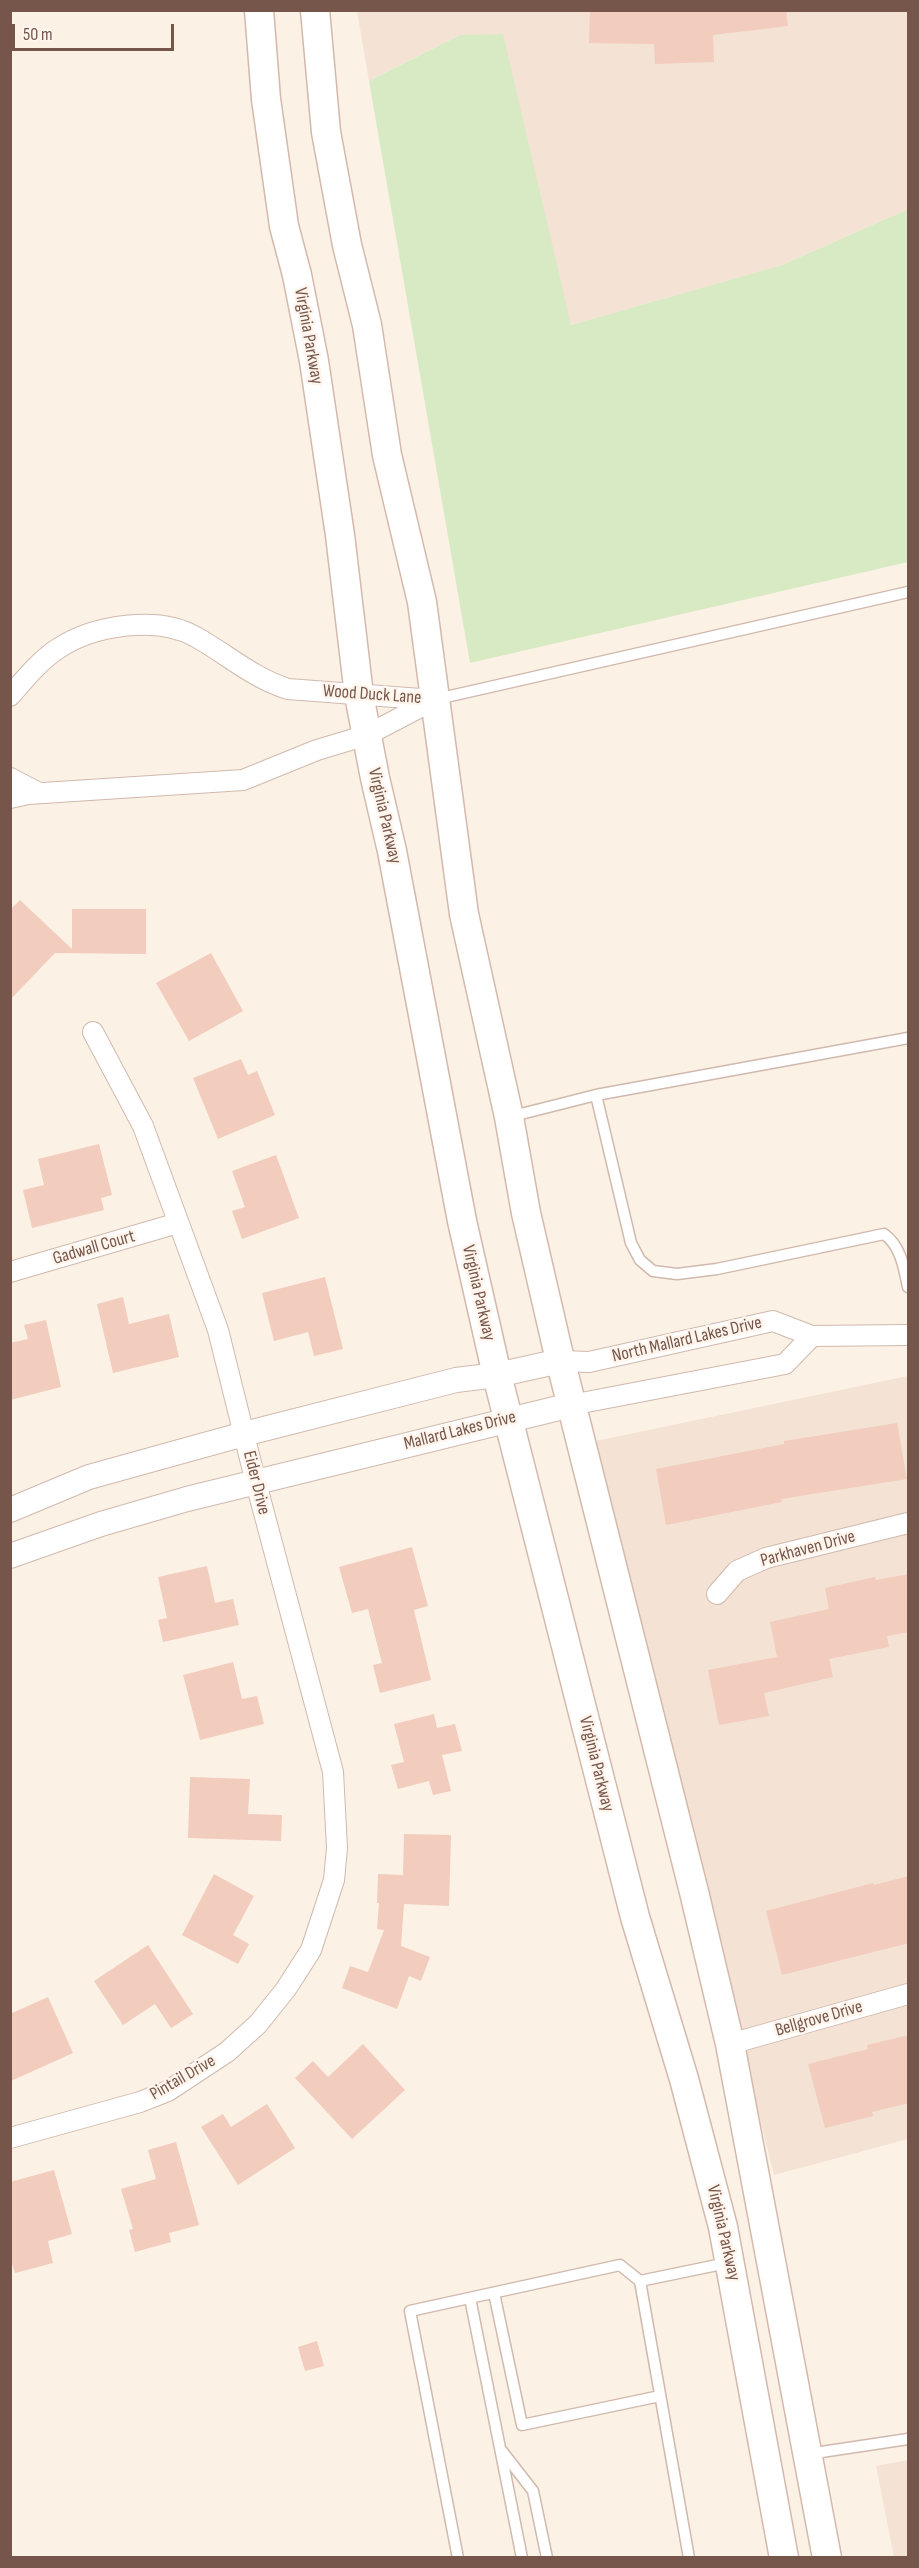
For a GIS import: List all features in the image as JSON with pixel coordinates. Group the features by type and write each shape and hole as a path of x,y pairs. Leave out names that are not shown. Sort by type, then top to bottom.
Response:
{"main road":[{"name":"Virginia Parkway","path":"259,10 266,99 284,226 297,275 314,361 340,535 359,695 395,862 462,1221 497,1375 634,1917 684,2079 730,2262 784,2558"},
{"path":"315,10 326,132 347,245 367,325 387,455 423,602 434,700 464,914 509,1117 526,1213 560,1361 730,2044 827,2558"},
{"path":"756,2396 795,2388"}],"street":[{"name":"Wood Duck Lane","path":"10,696 33,670 59,648 82,636 138,625 165,627 194,635 266,682 288,689 434,700"},
{"name":"Wood Duck Lane","path":"10,798 39,793 243,780 317,750 367,735 434,700"},
{"path":"10,778 39,793"},
{"name":"Eider Drive","path":"93,1032 143,1126 218,1330 333,1772 337,1838 334,1880 311,1950"},
{"name":"Gadwall Court","path":"10,1272 178,1223"},
{"name":"North Mallard Lakes Drive","path":"560,1361 588,1362 773,1321 812,1336"},
{"path":"812,1336 909,1335"},
{"name":"Mallard Lakes Drive","path":"10,1556 101,1524 187,1499 508,1419 786,1364 812,1336"},
{"path":"10,1510 89,1477 244,1434 456,1380 497,1375 560,1361"},
{"name":"Parkhaven Drive","path":"717,1594 736,1572 766,1558 909,1523"},
{"name":"Pintail Drive","path":"10,2138 140,2102 168,2091 197,2073 227,2052 258,2024 286,1989 311,1950"},
{"name":"Bellgrove Drive","path":"730,2044 909,1994"}],"lane":[{"path":"434,700 909,592"},
{"path":"509,1117 596,1095 909,1038"},
{"path":"596,1095 631,1244 640,1260 653,1271 677,1274 717,1269 885,1234 893,1240 901,1255 909,1287"},
{"path":"640,2282 730,2262"},
{"path":"458,2558 410,2311 620,2265 640,2282 689,2558"},
{"path":"494,2293 522,2424 660,2396"},
{"path":"470,2298 522,2558"},
{"path":"807,2454 909,2439"},
{"path":"501,2449 533,2492 547,2558"}],"shaded area":[{"path":"357,11 908,11 908,209 782,265 571,325 460,35 369,81"},
{"path":"908,1376 908,2139 774,2175 591,1442"},
{"path":"908,2460 908,2557 894,2557 876,2466"}],"green space":[{"path":"503,34 571,325 782,265 908,209 908,562 470,663 369,81 460,35"}],"building":[{"path":"590,10 786,10 788,26 713,35 714,62 655,64 654,44 589,43"},
{"path":"20,900 72,949 72,909 146,909 146,954 55,953 10,1000 10,910"},
{"path":"211,953 243,1011 189,1041 156,983"},
{"path":"241,1059 248,1075 257,1071 275,1115 218,1139 193,1078"},
{"path":"99,1144 112,1195 101,1198 104,1210 32,1228 23,1190 44,1185 38,1159"},
{"path":"276,1155 299,1218 242,1239 232,1211 245,1207 232,1171"},
{"path":"325,1277 343,1349 314,1356 308,1332 274,1341 262,1293"},
{"path":"123,1297 129,1324 169,1314 179,1357 113,1373 97,1304"},
{"path":"46,1320 61,1387 10,1400 10,1343 28,1339 24,1325"},
{"path":"897,1423 907,1479 781,1499 782,1502 666,1525 656,1469 784,1444 784,1441"},
{"path":"412,1547 428,1606 414,1610 431,1680 380,1693 373,1665 382,1663 368,1609 352,1613 339,1567"},
{"path":"207,1566 215,1603 233,1599 239,1625 163,1642 158,1620 167,1618 158,1577"},
{"path":"909,1574 909,1632 887,1636 889,1647 829,1659 833,1677 764,1693 769,1716 719,1725 708,1670 777,1657 770,1622 829,1609 825,1588 875,1577 876,1580"},
{"path":"233,1662 242,1699 257,1696 264,1724 200,1740 183,1675"},
{"path":"434,1714 437,1728 455,1724 462,1751 442,1755 451,1791 433,1795 429,1781 398,1789 391,1765 404,1762 394,1724"},
{"path":"190,1777 250,1779 248,1814 282,1815 281,1841 188,1838"},
{"path":"404,1834 451,1835 449,1906 404,1904 401,1946 430,1957 421,1981 409,1976 397,2009 342,1988 350,1966 368,1972 384,1930 377,1929 378,1874 403,1875"},
{"path":"214,1874 254,1896 233,1935 249,1944 238,1964 182,1935"},
{"path":"909,1876 909,1943 782,1975 766,1911"},
{"path":"148,1945 193,2014 171,2028 155,2004 123,2025 94,1981"},
{"path":"48,1997 73,2053 11,2081 10,2014"},
{"path":"909,2035 909,2103 872,2112 873,2116 825,2128 808,2064 868,2049 867,2045"},
{"path":"363,2044 405,2090 352,2139 295,2078 313,2061 328,2077"},
{"path":"267,2104 295,2148 238,2185 201,2127 223,2114 231,2127"},
{"path":"176,2142 199,2225 169,2233 171,2242 135,2252 129,2230 133,2229 121,2189 156,2179 148,2150"},
{"path":"54,2170 72,2234 48,2241 53,2263 15,2273 10,2257 10,2182"},
{"path":"317,2341 324,2366 305,2371 298,2347"}]}
